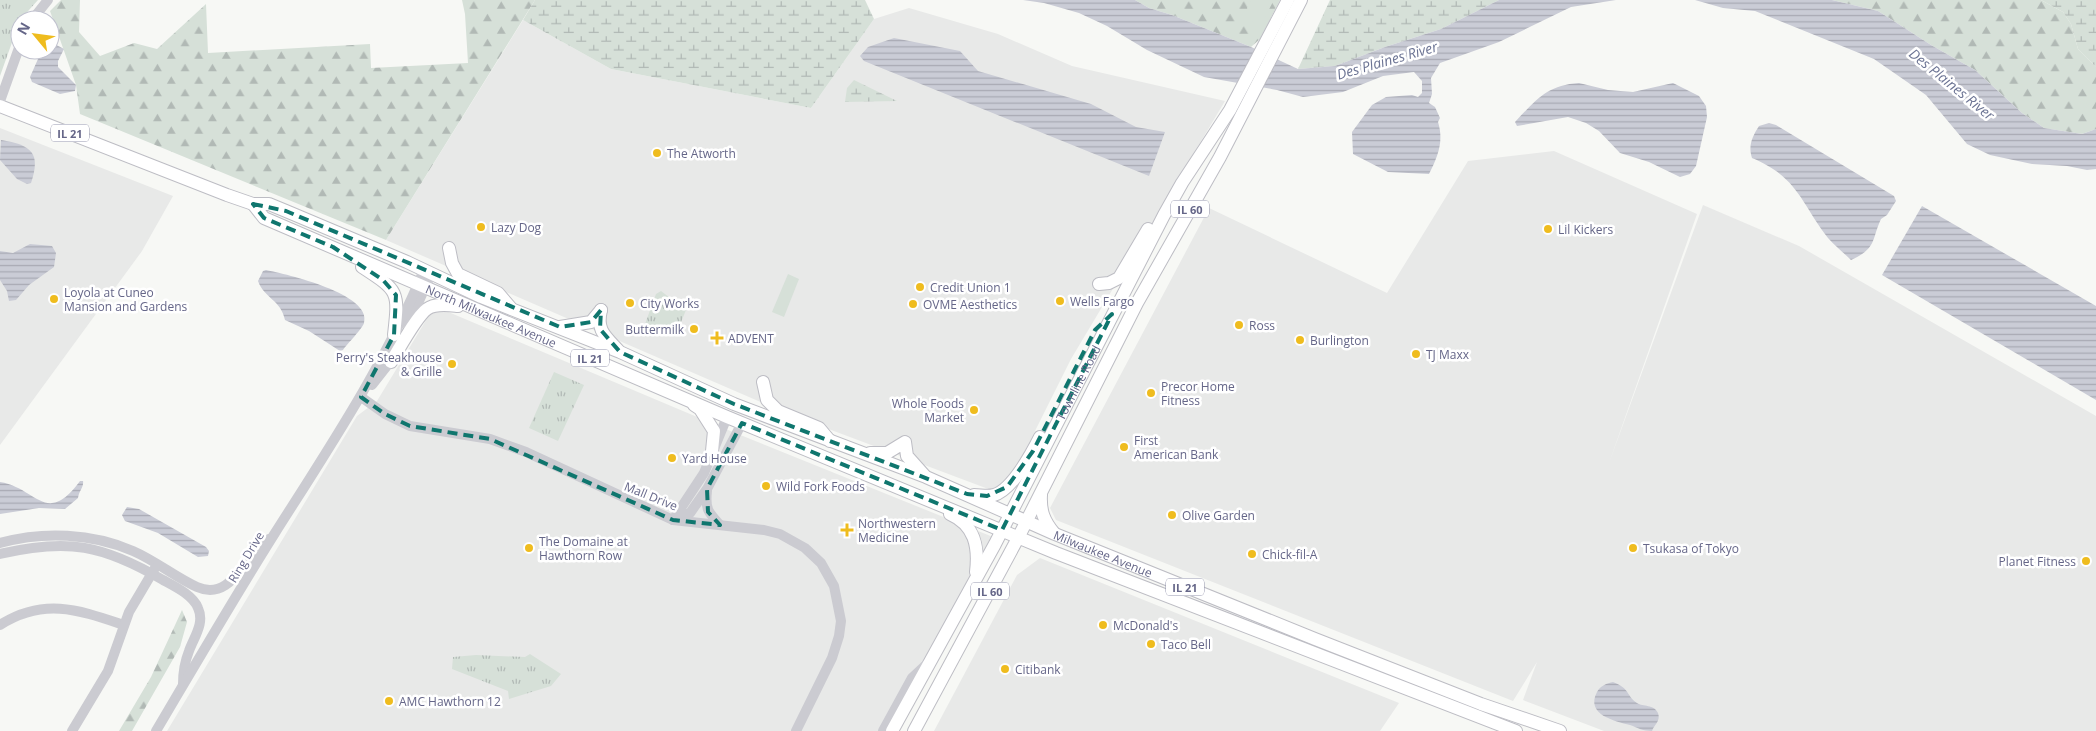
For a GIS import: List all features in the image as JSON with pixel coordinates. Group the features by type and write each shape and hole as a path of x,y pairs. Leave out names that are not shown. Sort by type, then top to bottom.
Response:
{"main road":[{"name":"IL 60","path":"1275,37 1288,0"},
{"name":"IL 60","path":"1275,37 1301,0"},
{"name":"Townline Road","path":"914,731 1018,538 1137,302 1220,158 1236,112 1275,37"},
{"name":"North Milwaukee Avenue","path":"0,106 253,204 269,204 512,309 620,352 734,404"},
{"name":"Townline Road","path":"892,731 976,580 1112,314 1182,183 1236,112"},
{"path":"1099,284 1109,283 1119,278 1169,194 1182,183"},
{"name":"North Milwaukee Avenue","path":"253,204 264,218 763,431"},
{"path":"333,248 383,280 396,295 397,309 394,335"},
{"path":"449,248 452,263 458,274 498,293 512,309"},
{"path":"391,362 421,315 430,307 436,305 462,306 498,319"},
{"path":"560,327 591,322 601,310 600,329 620,352"},
{"path":"967,494 994,495 1007,487 1033,451 1095,330 1112,314"},
{"path":"763,382 768,400 778,411 819,428 832,443"},
{"path":"681,396 700,409 714,431 712,451"},
{"name":"Milwaukee Avenue","path":"734,404 832,443 926,477 1025,522 1481,704 1560,731"},
{"name":"Milwaukee Avenue","path":"763,431 1018,538 1516,731"},
{"path":"862,454 886,453 905,442 907,456 926,477"},
{"path":"875,479 958,518 976,540 978,558 976,580"},
{"path":"1041,492 1040,508 1045,522 1055,534"}],"street":[{"path":"40,10 48,0"},
{"path":"0,101 15,60"},
{"name":"Ring Drive","path":"361,396 391,362 428,272"},
{"name":"Ring Drive","path":"156,731 273,536 361,396 422,286"},
{"name":"Mall Drive","path":"361,396 385,414 410,426 490,439 526,452 673,520 764,530 793,540 821,563 834,586 841,621 836,649 796,731"},
{"path":"673,520 704,473 727,417"},
{"path":"673,520 690,513 707,489 742,423"},
{"path":"707,489 706,504 708,512 720,525"},
{"path":"0,544 35,536 90,538 133,551 158,564 187,583 204,590 214,591 232,580 261,545 273,536"},
{"path":"0,554 45,546 67,545 102,551 126,559 185,594 198,608 200,629 189,651 183,671 183,685"},
{"path":"72,731 108,671 129,612 158,564"},
{"path":"0,625 27,613 49,608 83,611 124,625"},
{"path":"883,731 912,678 930,661"}],"highlighted area":[{"path":"253,204 286,211 560,327 591,322 601,310 600,329 620,352 734,404 967,494 987,496 1007,487 1033,451 1095,330 1112,314 1002,530 742,423 707,489 708,512 720,525 673,520 490,439 410,426 385,414 361,397 394,335 396,295 383,280 333,247 264,218"}],"shaded area":[{"path":"909,8 998,34 1072,66 1225,101 1071,359 1008,485 991,490 786,413 386,240 523,20 611,69 811,108 874,19"},
{"name":"Loyola at Cuneo Mansion and Gardens","path":"0,128 173,196 142,251 0,445"},
{"path":"1554,151 1697,214 1609,463 1703,205 1799,246 2096,416 2096,731 1604,731 1523,700 1537,662 1513,701 1056,520 1050,508 1209,208 1387,293 1468,161"},
{"path":"446,311 728,430 993,537 887,731 167,731 357,416 377,401 428,317 434,312"},
{"path":"1040,558 1399,703 1380,731 934,731 1017,575"}],"green space":[{"path":"0,0 38,0 29,10 10,10 10,48 0,76"},
{"path":"61,0 80,0 79,32 100,56 134,43 157,49 206,4 208,53 370,44 371,68 468,63 465,14 462,0 535,0 386,240 80,114 76,85 60,39 60,10 51,10"},
{"path":"535,0 865,0 874,19 811,108 611,69 523,20"},
{"path":"1135,0 1280,0 1260,39 1251,47 1172,15 1149,8"},
{"path":"1252,0 1274,0 1257,32 1247,8"},
{"path":"1330,0 1499,0 1441,29 1335,66 1298,69"},
{"path":"1832,0 2041,0 2063,12 2071,24 2078,49 2096,67 2096,129 2082,134 2044,128 2022,113 1975,70 1931,45 1878,11"},
{"path":"2041,0 2096,0 2096,67 2078,49 2071,24 2063,12"},
{"path":"854,80 897,101 845,102 847,88"},
{"path":"788,274 799,279 784,317 772,312"},
{"path":"661,291 686,310 675,337 645,324 656,294"},
{"path":"554,372 584,385 558,441 529,428"},
{"path":"182,610 187,622 180,647 132,731 119,731 151,677"},
{"path":"530,654 561,674 551,686 509,699 508,691 452,669 453,657 476,655 525,657"}],"water":[{"name":"Des Plaines River","path":"1023,0 1135,0 1149,8 1172,15 1251,47 1298,69 1335,66 1441,29 1499,0 1616,0 1571,7 1499,42 1440,63 1431,78 1432,94 1429,103 1435,107 1440,118 1438,122 1440,142 1429,174 1388,172 1353,154 1352,132 1372,105 1386,97 1412,95 1418,97 1422,93 1422,81 1414,72 1383,76 1343,92 1303,97 1277,90 1204,77 1147,50 1107,26 1079,13 1044,3"},
{"name":"Des Plaines River","path":"1695,0 1832,0 1878,11 1931,45 1975,70 2022,113 2044,128 2082,134 2096,129 2096,169 2087,170 2067,166 2032,164 1990,155 1967,144 1926,95 1874,59 1755,11 1723,8"},
{"path":"894,38 960,51 978,71 1091,104 1136,127 1165,132 1149,176 864,61 860,56 868,47"},
{"path":"60,47 64,49 60,57"},
{"path":"38,60 58,60 58,67 76,85 75,91 60,94 32,82 30,77"},
{"path":"1579,83 1608,90 1633,92 1673,83 1699,96 1706,106 1707,117 1696,166 1690,174 1680,177 1649,162 1620,153 1599,131 1586,123 1568,117 1517,126 1515,122 1529,107 1550,90 1568,84"},
{"path":"1769,123 1776,125 1894,196 1896,201 1887,215 1881,219 1872,243 1865,252 1851,260 1828,238 1789,182 1767,165 1752,158 1751,142 1754,134 1759,126"},
{"path":"1,140 20,145 31,152 35,164 31,183 27,184 17,179 0,160"},
{"path":"1922,206 2096,306 2096,400 1882,275"},
{"path":"30,244 52,246 56,253 54,267 29,285 16,300 9,301 7,291 0,280 0,251 13,253"},
{"path":"266,270 308,281 342,295 355,303 363,313 363,325 343,350 340,351 309,331 285,320 280,308 264,291 258,281 263,271"},
{"path":"80,481 83,481 83,483 78,498 65,509 39,508 0,514 0,482 13,486 41,501 50,503 58,501 68,494"},
{"path":"127,507 139,509 206,547 209,551 208,556 198,557 158,533 125,521 122,515"},
{"path":"1613,682 1623,687 1637,703 1656,710 1659,718 1652,731 1643,730 1610,719 1598,711 1594,700 1597,692 1604,685"}],"place":[{"name":"The Atworth","path":"657,153"},
{"name":"Lazy Dog","path":"481,227"},
{"name":"Lil Kickers","path":"1548,229"},
{"name":"Credit Union 1","path":"920,287"},
{"name":"Loyola at Cuneo Mansion and Gardens","path":"54,299"},
{"name":"Wells Fargo","path":"1060,301"},
{"name":"City Works","path":"630,303"},
{"name":"OVME Aesthetics","path":"913,304"},
{"name":"Ross","path":"1239,325"},
{"name":"Buttermilk","path":"694,329"},
{"name":"ADVENT","path":"717,338"},
{"name":"Burlington","path":"1300,340"},
{"name":"TJ Maxx","path":"1416,354"},
{"name":"Perry's Steakhouse & Grille","path":"452,364"},
{"name":"Precor Home Fitness","path":"1151,393"},
{"name":"Whole Foods Market","path":"974,410"},
{"name":"First American Bank","path":"1124,447"},
{"name":"Yard House","path":"672,458"},
{"name":"Wild Fork Foods","path":"766,486"},
{"name":"Olive Garden","path":"1172,515"},
{"name":"Northwestern Medicine","path":"847,530"},
{"name":"The Domaine at Hawthorn Row","path":"529,548"},
{"name":"Tsukasa of Tokyo","path":"1633,548"},
{"name":"Chick-fil-A","path":"1252,554"},
{"name":"Planet Fitness","path":"2086,561"},
{"name":"McDonald's","path":"1103,625"},
{"name":"Taco Bell","path":"1151,644"},
{"name":"Citibank","path":"1005,669"},
{"name":"AMC Hawthorn 12","path":"389,701"}]}
